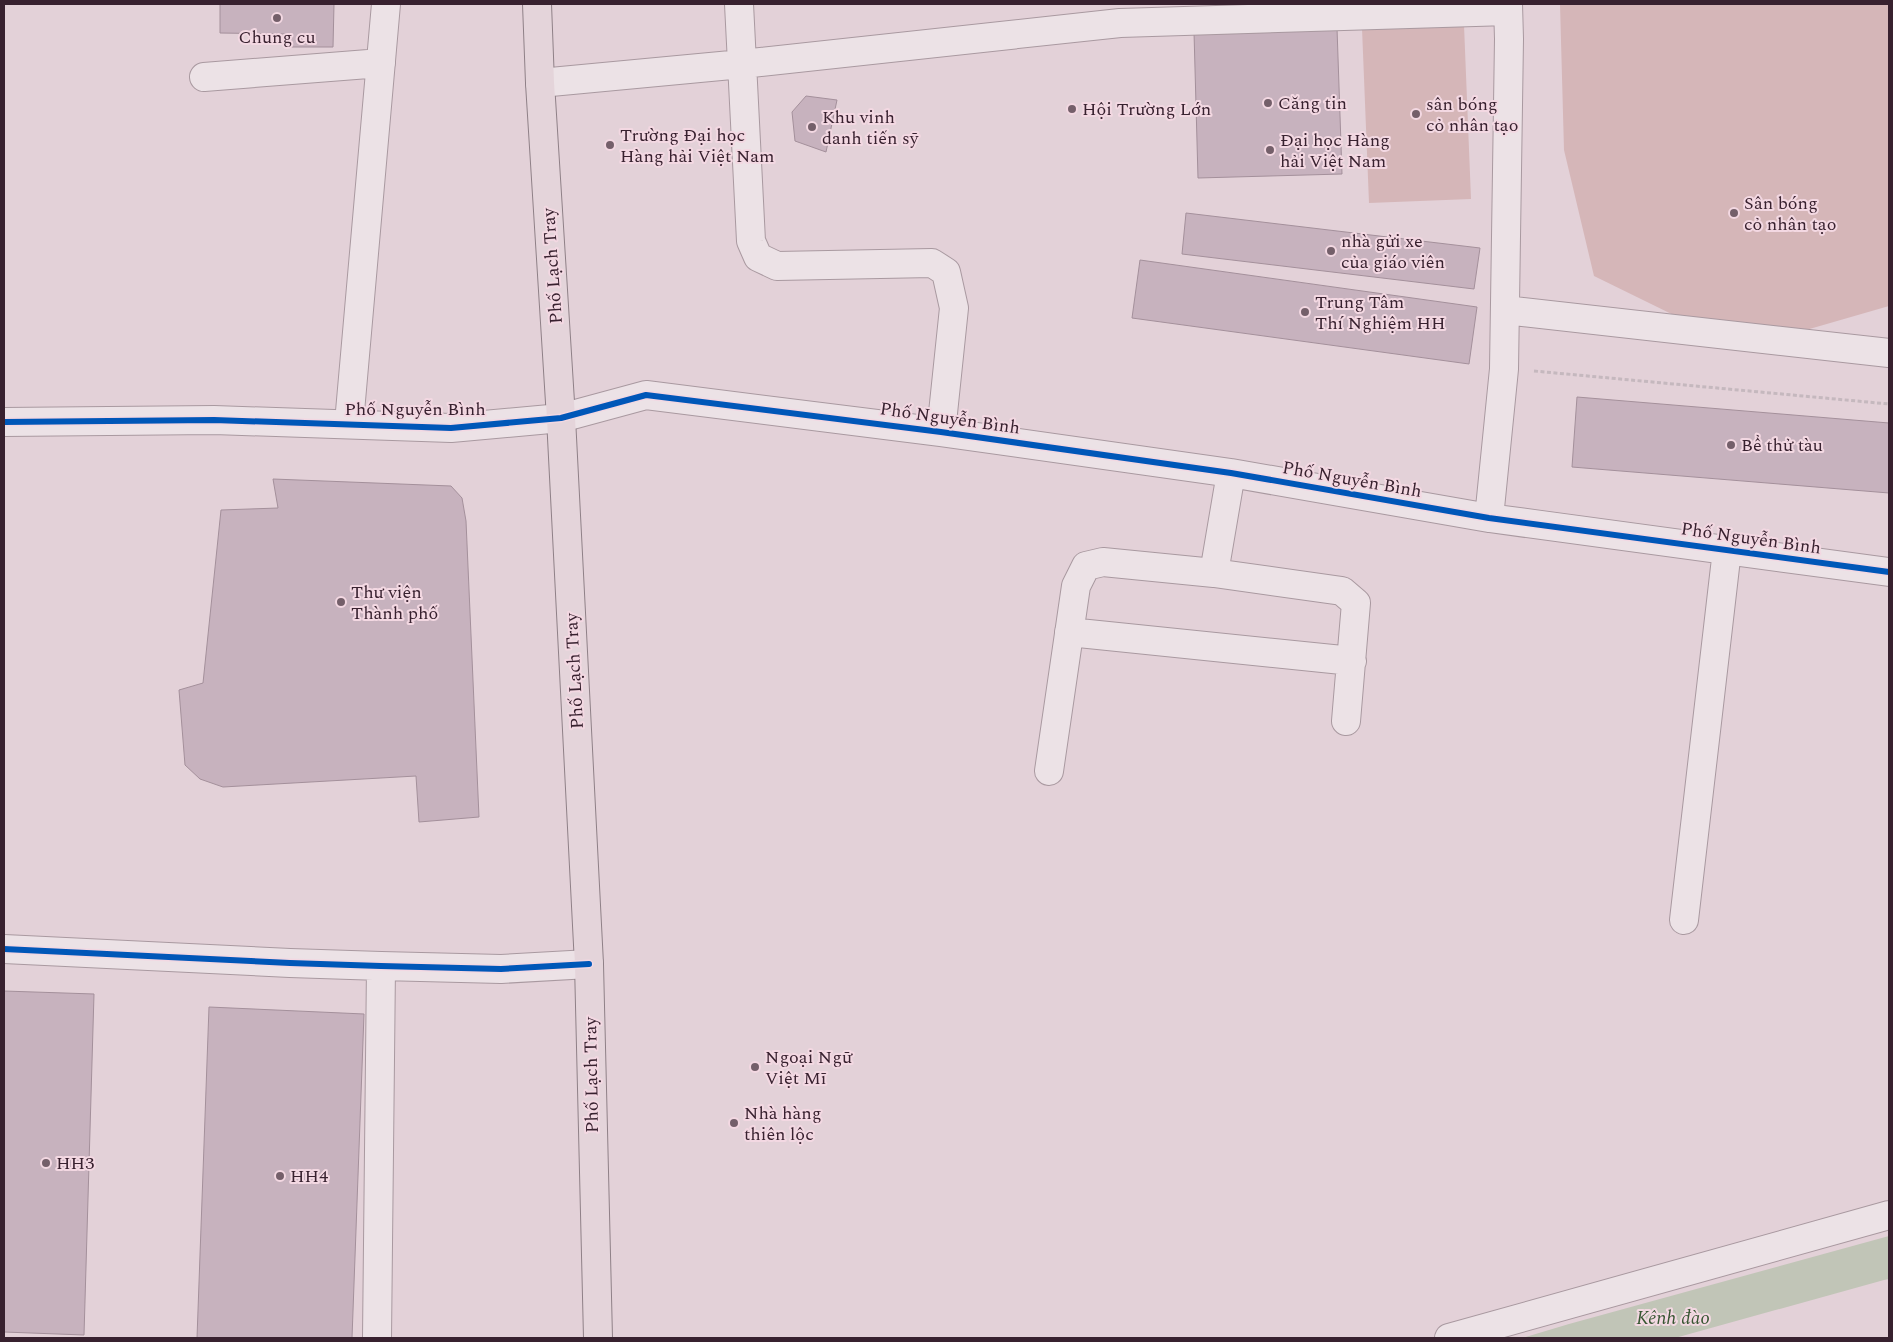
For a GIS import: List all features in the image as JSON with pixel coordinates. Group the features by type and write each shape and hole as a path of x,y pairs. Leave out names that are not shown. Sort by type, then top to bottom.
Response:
{"main road":[{"name":"Phố Lạch Tray","path":"537,4 540,83 561,418 589,964 598,1338"}],"street":[{"path":"349,423 386,4"},
{"path":"739,4 751,242 758,257 777,266 932,263 946,272 954,308 941,432"},
{"path":"540,83 742,64 1120,23 1508,8 1510,39 1504,369 1489,518"},
{"path":"204,77 381,63"},
{"path":"1505,310 1889,353"},
{"name":"Phố Nguyễn Bình","path":"4,422 214,420 349,423 451,428 561,418 646,395 941,432 1231,473 1489,518 1889,572"},
{"path":"1214,572 1231,473"},
{"path":"1684,920 1727,550"},
{"path":"1049,771 1076,586 1086,566 1104,562 1214,572 1342,591 1356,603 1346,722"},
{"path":"1069,632 1352,661"},
{"path":"4,949 290,964 501,968 589,964"},
{"path":"377,1338 381,966"},
{"path":"1450,1338 1889,1216"}],"path":[{"path":"1504,369 1889,404"}],"shaded area":[{"name":"Sân bóng cỏ nhân tạo","path":"1560,4 1889,4 1889,306 1806,330 1696,326 1594,276 1564,150"},
{"name":"sân bóng cỏ nhân tạo","path":"1464,25 1471,199 1369,203 1362,28"}],"water":[{"name":"Kênh đào","path":"1889,1236 1889,1279 1675,1338 1522,1338 1569,1324"}],"building":[{"name":"Chung cu","path":"220,4 334,4 333,47 288,47 288,34 220,33"},
{"name":"Căng tin","path":"1337,28 1342,174 1198,178 1194,32"},
{"name":"Khu vinh danh tiến sỹ","path":"806,96 837,100 826,152 795,141 792,112"},
{"name":"nhà gửi xe của giáo viên","path":"1186,213 1480,248 1474,289 1182,254"},
{"name":"Trung Tâm Thí Nghiệm HH","path":"1140,260 1477,307 1469,364 1132,318"},
{"name":"Bể thử tàu","path":"1577,397 1889,423 1889,493 1572,467"},
{"name":"Thư viện Thành phố","path":"273,479 451,486 462,498 466,521 479,817 419,822 416,776 223,787 200,779 185,765 179,690 203,683 221,510 278,508"},
{"name":"HH3","path":"4,991 94,994 84,1335 4,1332"},
{"name":"HH4","path":"209,1007 364,1014 352,1338 197,1338"}],"cycle path":[{"path":"4,422 214,420 451,428 561,418 646,395 941,432 1231,473 1489,518 1889,572"},
{"path":"4,949 381,966 501,969 589,964"}],"place":[{"name":"Chung cu","path":"277,18"},
{"name":"Căng tin","path":"1268,103"},
{"name":"Hội Trường Lớn","path":"1072,109"},
{"name":"sân bóng cỏ nhân tạo","path":"1416,114"},
{"name":"Khu vinh danh tiến sỹ","path":"812,127"},
{"name":"Trường Đại học Hàng hải Việt Nam","path":"610,145"},
{"name":"Đại học Hàng hải Việt Nam","path":"1270,150"},
{"name":"Sân bóng cỏ nhân tạo","path":"1734,213"},
{"name":"nhà gửi xe của giáo viên","path":"1331,251"},
{"name":"Trung Tâm Thí Nghiệm HH","path":"1305,312"},
{"name":"Bể thử tàu","path":"1731,445"},
{"name":"Thư viện Thành phố","path":"341,602"},
{"name":"Ngoại Ngữ Việt Mĩ","path":"755,1067"},
{"name":"Nhà hàng thiên lộc","path":"734,1123"},
{"name":"HH3","path":"46,1163"},
{"name":"HH4","path":"280,1176"}]}
